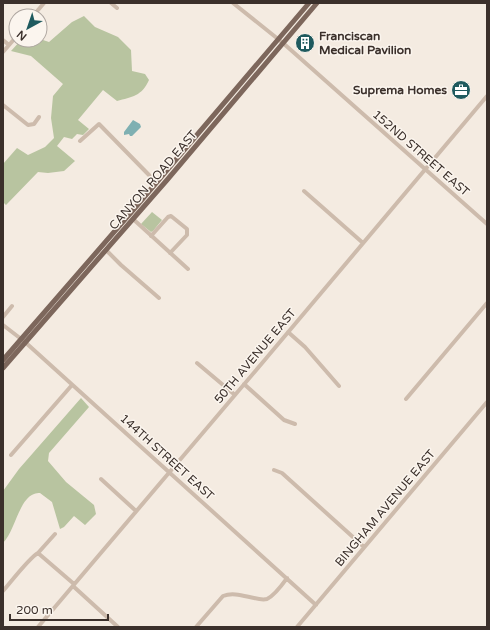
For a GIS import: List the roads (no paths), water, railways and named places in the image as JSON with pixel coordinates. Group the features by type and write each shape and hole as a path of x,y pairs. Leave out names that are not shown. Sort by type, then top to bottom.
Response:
{"main road":[{"name":"CANYON ROAD EAST","path":"3,360 23,341 106,250 167,180 281,42 309,3"},
{"name":"CANYON ROAD EAST","path":"3,368 23,341 157,182 317,3"},
{"path":"167,180 178,161 177,159"}],"street":[{"path":"111,3 117,8"},
{"name":"152ND STREET EAST","path":"233,3 281,42 487,224"},
{"name":"50TH AVENUE EAST","path":"38,627 426,170 487,96"},
{"path":"3,105 28,125 34,124 39,117"},
{"path":"80,142 99,124 157,182"},
{"path":"304,191 363,243"},
{"path":"151,236 168,217 171,216 186,229 187,235 170,253"},
{"path":"133,219 188,269"},
{"path":"106,250 159,298"},
{"path":"406,399 487,303"},
{"path":"3,317 12,306"},
{"name":"144TH STREET EAST","path":"3,325 23,341 288,578 316,605"},
{"path":"288,332 305,347 339,386"},
{"path":"197,363 235,395"},
{"path":"244,384 284,420 295,424"},
{"path":"11,455 72,385"},
{"name":"BINGHAM AVENUE EAST","path":"297,627 487,402"},
{"path":"274,470 282,473 364,547"},
{"path":"101,479 136,511"},
{"path":"3,592 35,554 38,553 55,534"},
{"path":"38,553 118,627"},
{"path":"196,627 223,596 231,594 267,599 274,594 288,578"}],"water":[{"path":"133,120 140,124 141,127 132,136 129,134 124,135 124,132"}],"place":[{"name":"Franciscan Medical Pavilion","path":"305,43"},
{"name":"Suprema Homes","path":"461,90"}]}
